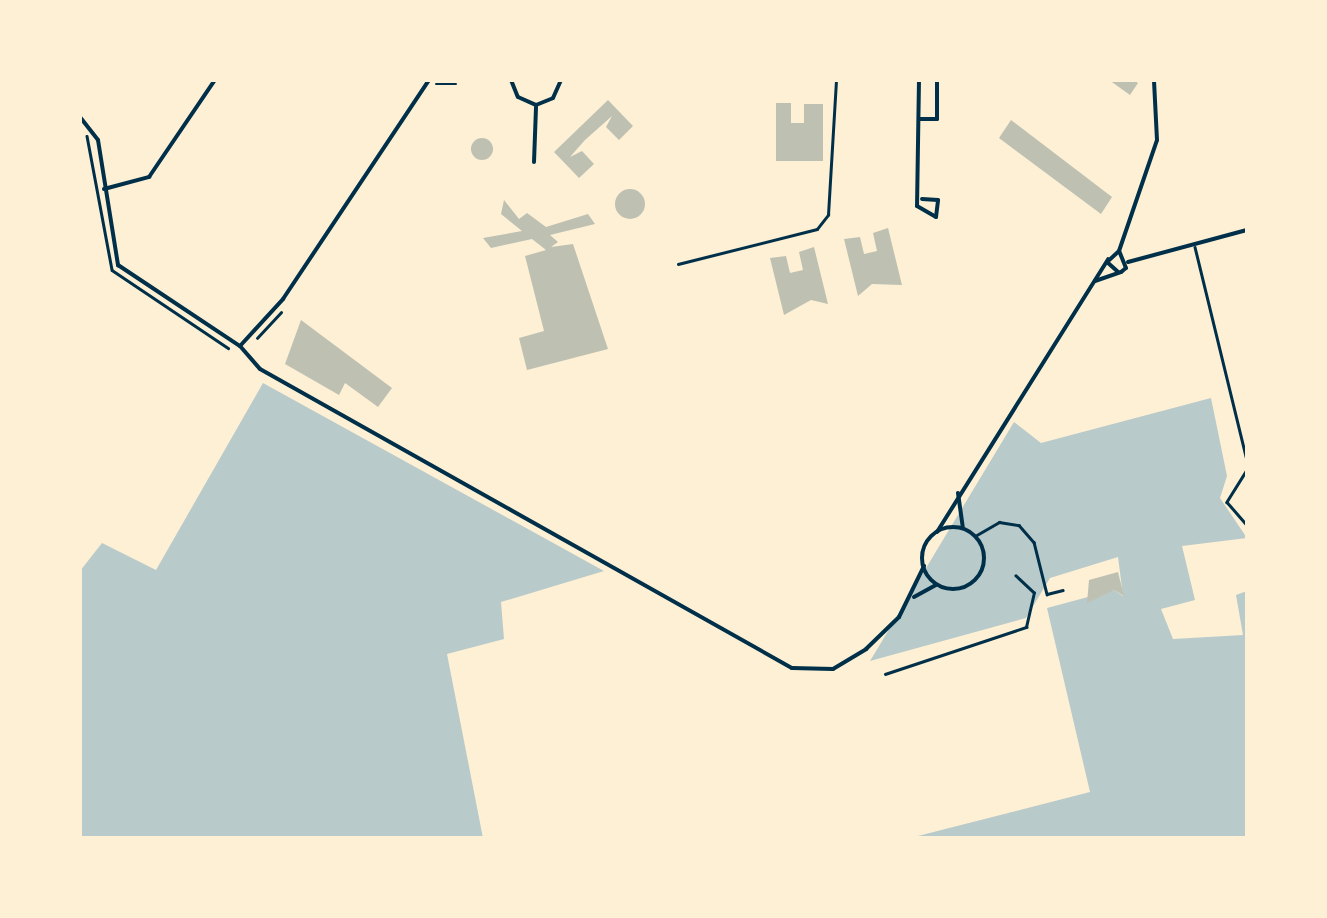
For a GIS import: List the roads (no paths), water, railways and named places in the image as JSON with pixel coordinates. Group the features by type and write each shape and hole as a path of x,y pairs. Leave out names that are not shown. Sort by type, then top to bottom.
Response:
{"street":[{"path":"104,189 149,177 215,80"},
{"path":"240,346 283,299 413,91 429,80"},
{"path":"511,80 536,105 534,162"},
{"path":"536,105 553,98 561,80"},
{"path":"582,80 740,80"},
{"path":"918,80 920,215 936,217 938,200 922,198"},
{"path":"918,119 937,119 936,80"},
{"path":"911,600 959,489 1091,284 1108,259 1119,251 1157,140 1154,80"},
{"path":"80,116 98,140 118,265 240,346 291,387 792,668 844,664 911,600 937,584 976,579 984,554 975,536 966,530 938,532"},
{"path":"1091,284 1118,272 1128,262 1247,230"},
{"path":"1119,251 1128,262"},
{"path":"1108,259 1118,272"},
{"path":"959,489 966,530"},
{"path":"924,566 937,584"}],"lane":[{"path":"678,264 817,229 835,202 836,80"},
{"path":"1195,247 1247,460"},
{"path":"1247,470 1227,502 1247,525"},
{"path":"975,536 999,522 1019,525 1034,542 1047,594 1063,590"},
{"path":"885,674 1026,627 1034,593 1016,576"}]}
